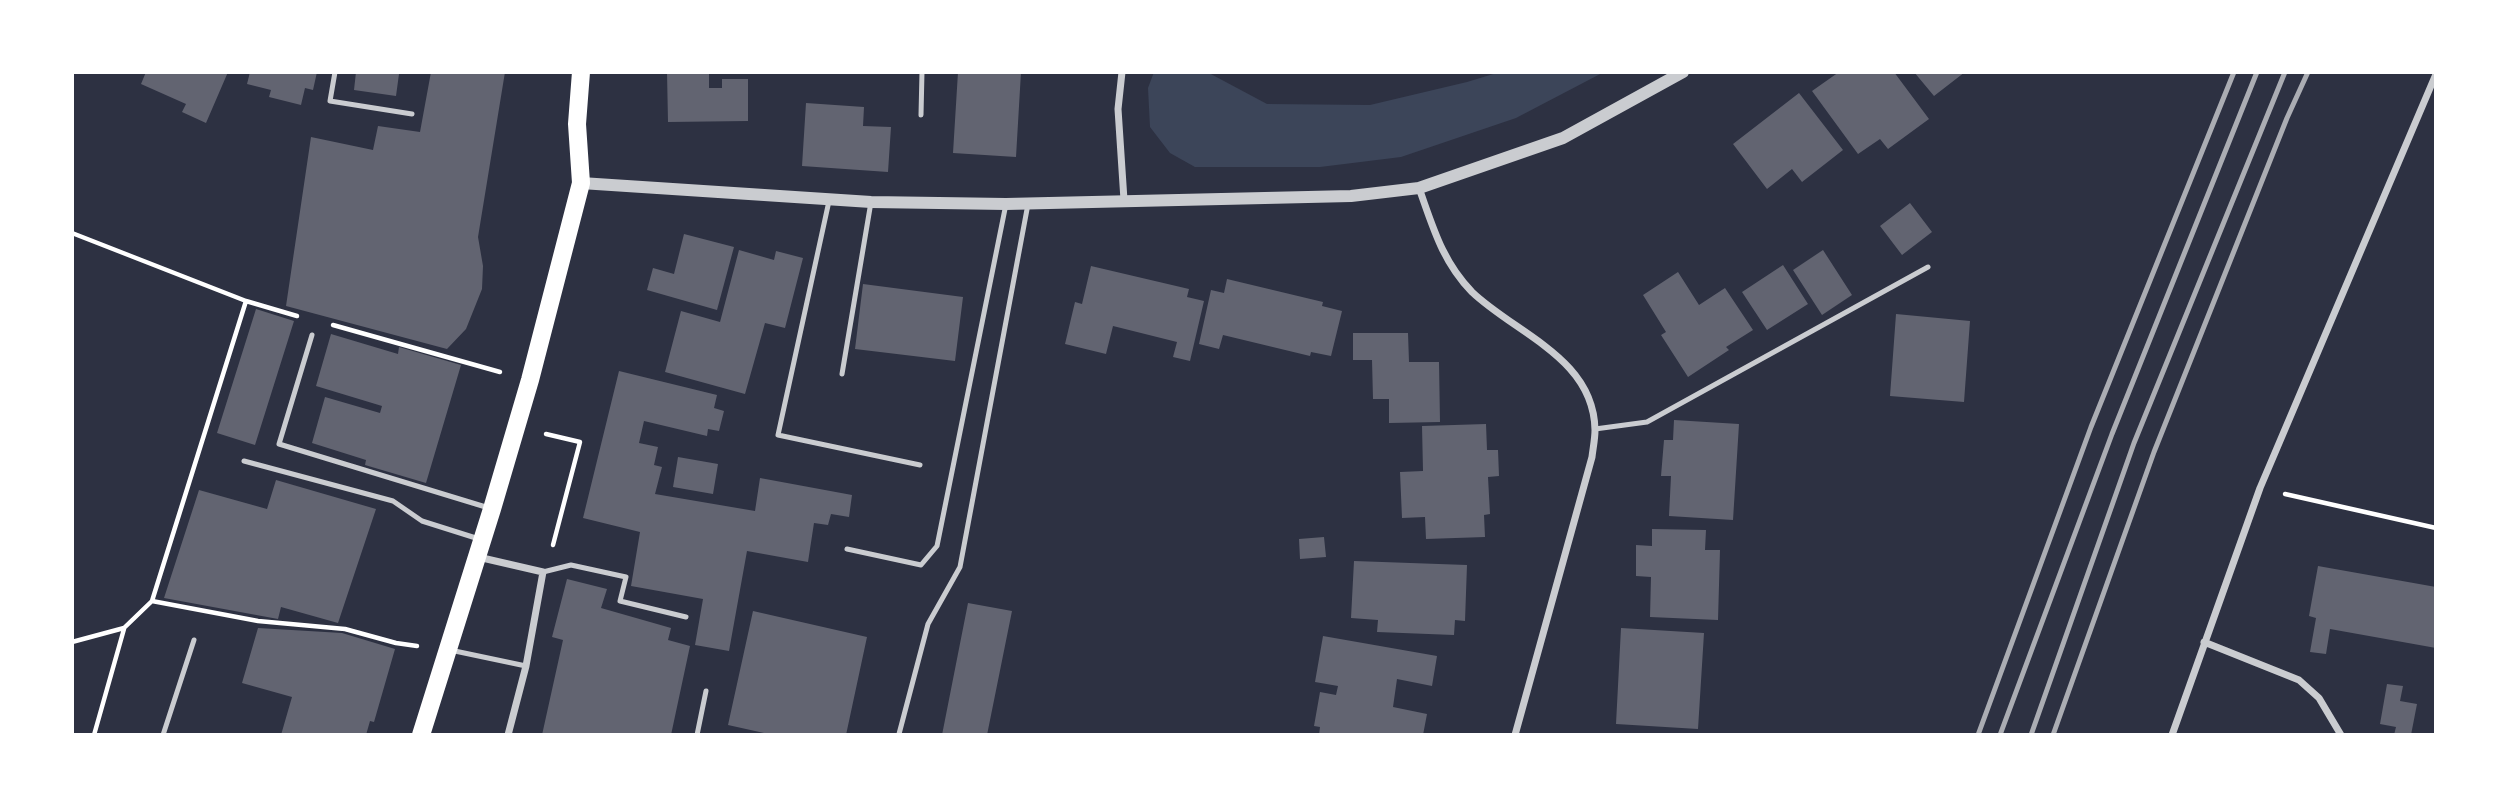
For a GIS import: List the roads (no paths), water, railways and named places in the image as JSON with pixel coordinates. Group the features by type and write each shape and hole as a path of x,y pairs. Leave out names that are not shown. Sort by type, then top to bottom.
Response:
{"main road":[{"path":"421,735 516,427 581,183 577,124 581,72"}],"street":[{"path":"1122,72 1118,109 1124,200"},
{"path":"581,183 871,202 1028,204 1352,196 1419,188 1563,138 1683,72"},
{"path":"2172,735 2260,488 2436,74"},
{"path":"1419,188 1441,250 1472,291 1569,366 1589,403 1595,429 1592,457 1515,735"},
{"path":"480,549 543,572 526,666 508,735"},
{"path":"2204,642 2299,680 2319,698 2341,735"}],"lane":[{"path":"335,72 330,102 412,114"},
{"path":"921,115 922,72"},
{"path":"829,201 778,435 920,465"},
{"path":"842,374 871,202"},
{"path":"847,549 922,565 937,546 1006,204"},
{"path":"899,734 928,624 960,567 1028,204"},
{"path":"1595,429 1647,422 1928,267"},
{"path":"312,335 279,444 492,509"},
{"path":"244,461 393,501 422,522 480,549"},
{"path":"543,572 571,565 626,577 620,601 686,617"},
{"path":"163,735 194,640"},
{"path":"448,650 526,666"},
{"path":"697,735 706,691"}],"railway":[{"path":"1978,735 2091,427 2234,72"},
{"path":"2000,735 2112,434 2257,72"},
{"path":"2031,735 2134,443 2285,72"},
{"path":"2053,735 2154,452 2287,118 2308,72"}]}
